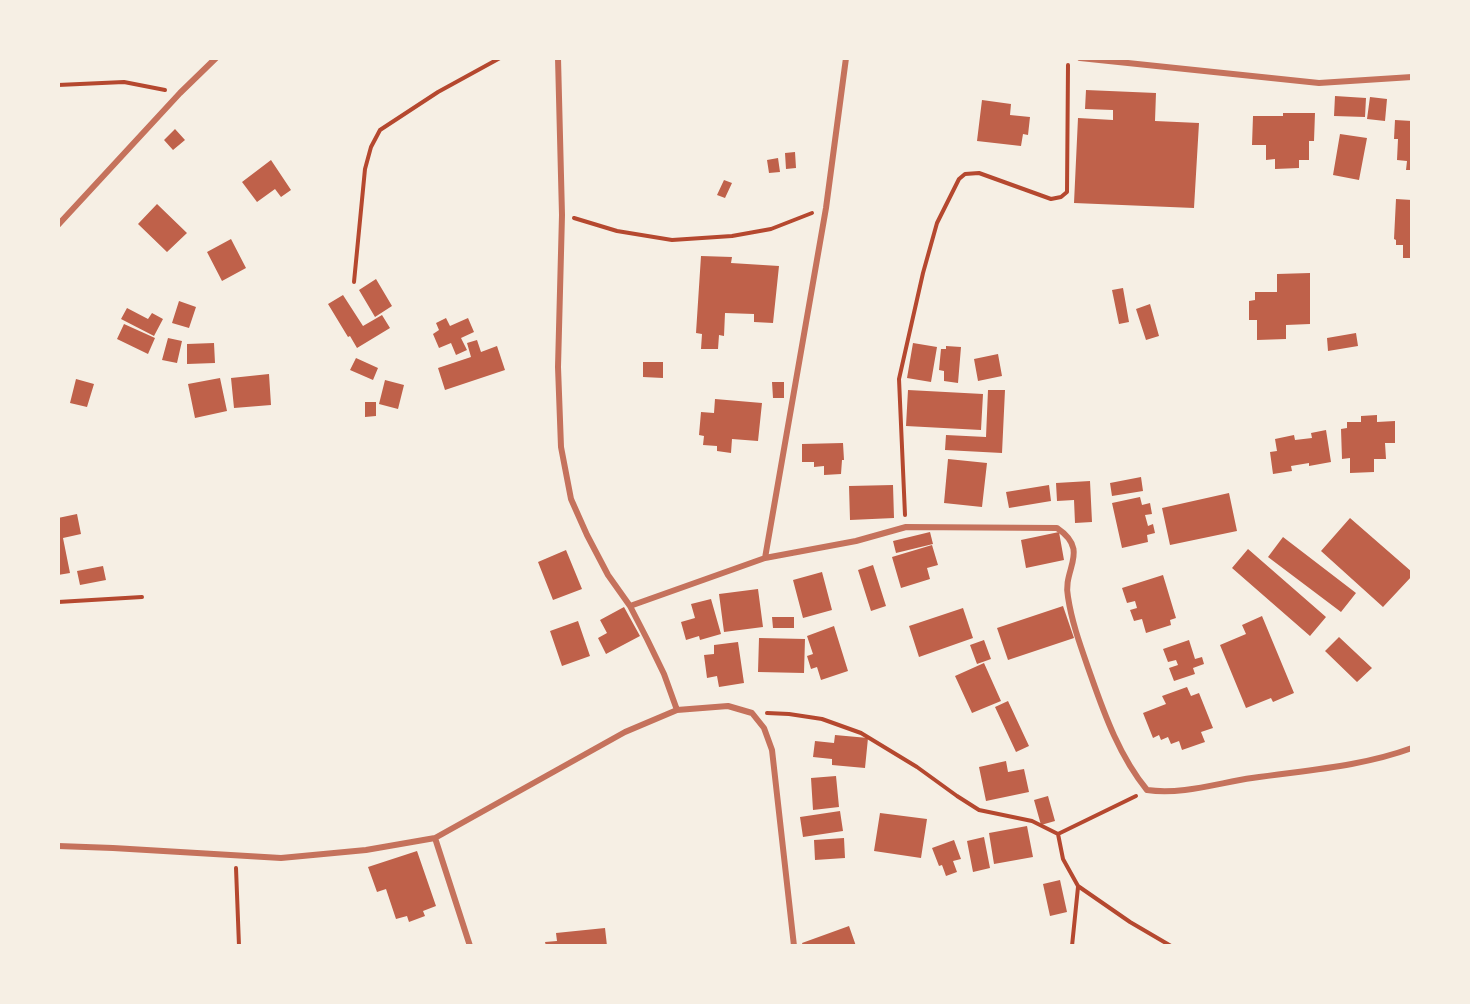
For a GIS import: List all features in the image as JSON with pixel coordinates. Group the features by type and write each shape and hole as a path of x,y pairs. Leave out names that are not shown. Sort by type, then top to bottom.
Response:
{"street":[{"path":"58,225 180,93 216,58"},
{"path":"558,58 562,215 558,367 561,447 571,499 587,536 608,575 630,606 664,674 677,710"},
{"path":"765,558 826,208 846,58"},
{"path":"1080,58 1319,83 1412,78"},
{"path":"630,606 765,558 856,541 906,527 1013,528 1036,526 1057,528 1068,535 1074,551 1066,590 1076,633 1115,738 1135,775 1147,790 1165,793 1253,778 1341,767 1363,763 1412,748"},
{"path":"58,846 281,858 366,850 435,838 625,732 677,710 728,706 752,712 764,728 772,750 794,945"},
{"path":"435,838 470,945"}],"path":[{"path":"354,282 365,169 371,147 380,130 438,92 500,58"},
{"path":"906,527 899,379 937,223 959,179 972,172 980,172 1051,199 1068,192 1068,58"},
{"path":"58,85 123,82 180,93"},
{"path":"562,215 617,231 672,240 732,236 771,229 826,208"},
{"path":"58,602 142,597"},
{"path":"752,712 822,719 861,733 917,767 979,810 1032,821 1058,834"},
{"path":"1058,834 1147,790"},
{"path":"1058,834 1063,859 1078,886 1130,922 1171,945"},
{"path":"235,855 238,945"},
{"path":"1072,945 1078,886"}],"building":[{"path":"1086,90 1156,93 1155,121 1199,123 1194,208 1074,203 1078,118 1113,120 1113,110 1085,109"},
{"path":"1335,96 1366,98 1365,117 1334,116"},
{"path":"1370,97 1387,99 1385,121 1367,119"},
{"path":"982,100 1011,104 1010,115 1030,117 1028,135 1023,134 1021,146 977,141"},
{"path":"1283,113 1315,113 1314,141 1309,141 1309,160 1299,160 1299,168 1275,169 1275,159 1266,160 1266,145 1252,145 1253,116 1283,116"},
{"path":"1395,120 1412,121 1412,170 1406,170 1407,161 1397,160 1398,139 1394,139"},
{"path":"175,129 185,140 173,150 164,140"},
{"path":"1340,134 1367,138 1359,180 1333,175"},
{"path":"795,152 796,168 786,169 785,153"},
{"path":"778,158 780,172 769,173 767,160"},
{"path":"271,160 291,190 281,197 275,189 257,202 242,182"},
{"path":"724,180 732,183 725,198 717,195"},
{"path":"1396,199 1412,200 1412,258 1403,258 1403,245 1396,245 1394,239"},
{"path":"157,204 187,233 167,252 138,224"},
{"path":"231,239 246,268 222,281 207,252"},
{"path":"701,256 732,257 731,263 779,266 773,323 754,322 754,314 725,313 724,336 719,335 718,349 701,349 702,334 696,333"},
{"path":"1310,273 1310,324 1286,325 1286,339 1257,340 1257,320 1249,320 1249,301 1255,300 1255,292 1277,292 1277,274"},
{"path":"376,279 392,306 375,317 359,290"},
{"path":"1123,288 1129,322 1119,324 1112,290"},
{"path":"343,295 363,326 382,315 390,328 357,348 328,304"},
{"path":"179,301 196,307 189,328 172,323"},
{"path":"1150,304 1159,336 1146,340 1136,309"},
{"path":"127,308 148,319 152,313 163,319 154,336 121,319"},
{"path":"446,318 450,326 468,318 474,332 461,338 467,350 456,355 451,343 439,348 433,334 439,330 436,323"},
{"path":"124,324 155,338 148,354 117,339"},
{"path":"1356,333 1358,346 1328,351 1327,338"},
{"path":"168,338 182,341 177,363 162,360"},
{"path":"477,340 481,352 497,346 505,370 445,390 438,368 471,357 467,343"},
{"path":"214,343 215,363 187,364 187,344"},
{"path":"913,343 937,347 931,382 907,378"},
{"path":"946,346 961,347 958,383 944,381 944,371 939,370 941,349 946,349"},
{"path":"998,354 1002,376 978,381 974,359"},
{"path":"356,358 378,368 373,380 350,370"},
{"path":"643,362 663,362 663,378 643,377"},
{"path":"269,374 271,405 234,408 231,378"},
{"path":"220,378 227,411 195,418 188,384"},
{"path":"76,379 94,384 87,407 70,403"},
{"path":"385,380 404,385 398,409 379,404"},
{"path":"772,382 784,382 784,398 773,398"},
{"path":"908,390 983,394 981,430 906,426"},
{"path":"988,390 1005,390 1002,453 945,450 946,435 986,437"},
{"path":"715,399 762,403 758,441 732,439 731,453 717,451 717,446 703,445 704,436 699,435 701,412 714,413"},
{"path":"365,402 376,402 376,416 365,417"},
{"path":"1377,415 1377,422 1395,421 1395,443 1385,443 1386,459 1374,459 1374,472 1350,473 1350,458 1342,459 1341,429 1347,428 1347,422 1361,422 1361,416"},
{"path":"1326,430 1331,462 1291,466 1292,471 1273,474 1270,452 1277,451 1275,439 1294,435 1295,440 1312,438 1311,433"},
{"path":"843,443 844,460 842,460 841,474 824,475 824,466 814,467 814,462 802,462 802,444"},
{"path":"948,459 987,463 982,507 944,503"},
{"path":"1141,477 1143,491 1112,496 1110,483"},
{"path":"1090,481 1092,522 1075,523 1074,500 1057,501 1056,483"},
{"path":"893,485 894,518 850,520 849,486"},
{"path":"1049,485 1051,501 1009,508 1006,492"},
{"path":"1229,493 1237,531 1170,545 1162,508"},
{"path":"1140,497 1142,505 1150,503 1152,514 1145,515 1148,526 1153,524 1155,533 1147,535 1148,542 1122,548 1112,503"},
{"path":"77,514 81,534 63,538 70,573 58,575 58,518"},
{"path":"1350,518 1412,572 1412,576 1383,607 1321,551"},
{"path":"930,532 933,544 896,553 893,541"},
{"path":"1059,532 1064,560 1026,568 1021,540"},
{"path":"1283,537 1356,593 1341,612 1268,557"},
{"path":"932,545 938,565 927,568 930,579 901,588 892,557"},
{"path":"1248,549 1326,617 1310,636 1232,568"},
{"path":"566,550 582,589 553,600 538,562"},
{"path":"873,565 886,606 871,611 858,570"},
{"path":"103,566 106,580 80,585 77,571"},
{"path":"822,572 832,610 803,618 793,580"},
{"path":"1163,575 1176,618 1170,620 1171,625 1146,633 1142,619 1134,621 1130,610 1137,608 1135,601 1127,603 1122,588"},
{"path":"758,589 763,627 724,632 719,594"},
{"path":"711,599 721,634 700,640 699,636 686,640 681,622 695,618 691,604"},
{"path":"1063,606 1074,638 1008,660 997,628"},
{"path":"624,607 640,636 606,654 598,638 607,633 600,620"},
{"path":"963,608 973,638 919,657 909,626"},
{"path":"1262,616 1294,693 1273,702 1271,698 1246,708 1220,645 1246,634 1242,625"},
{"path":"772,617 794,617 794,628 773,628"},
{"path":"578,621 590,656 562,666 550,631"},
{"path":"834,626 848,671 821,680 817,667 811,669 807,656 813,654 807,636"},
{"path":"1339,637 1372,668 1357,682 1325,651"},
{"path":"759,638 805,639 804,673 758,672"},
{"path":"984,640 991,659 977,664 970,645"},
{"path":"1189,640 1195,659 1202,657 1204,664 1193,668 1195,674 1174,681 1169,668 1178,665 1176,660 1168,662 1163,649"},
{"path":"738,642 744,683 719,687 717,676 707,678 704,655 714,654 714,645"},
{"path":"984,663 1001,701 972,713 955,676"},
{"path":"1187,687 1191,696 1199,693 1213,728 1201,732 1205,742 1182,750 1179,741 1171,744 1168,737 1161,740 1159,735 1153,738 1143,713 1166,704 1162,696"},
{"path":"1008,701 1029,746 1016,752 995,707"},
{"path":"835,735 868,738 865,768 832,765 832,759 813,757 815,741 834,743"},
{"path":"1006,761 1008,772 1024,769 1029,792 986,801 979,767"},
{"path":"836,776 839,807 813,810 811,778"},
{"path":"1048,796 1055,821 1041,825 1034,800"},
{"path":"840,811 843,831 803,837 800,817"},
{"path":"880,813 927,819 921,858 874,851"},
{"path":"1027,826 1033,857 994,864 989,833"},
{"path":"984,837 990,868 973,872 967,841"},
{"path":"844,838 845,858 815,860 814,840"},
{"path":"954,840 961,859 953,861 957,872 946,876 932,848"},
{"path":"417,851 436,906 423,911 425,916 409,922 407,916 396,919 386,889 377,892 368,867"},
{"path":"1060,880 1067,912 1050,916 1043,884"},
{"path":"849,926 856,946 803,946 802,943"},
{"path":"605,928 607,946 546,946 545,942 557,941 556,933"}]}
